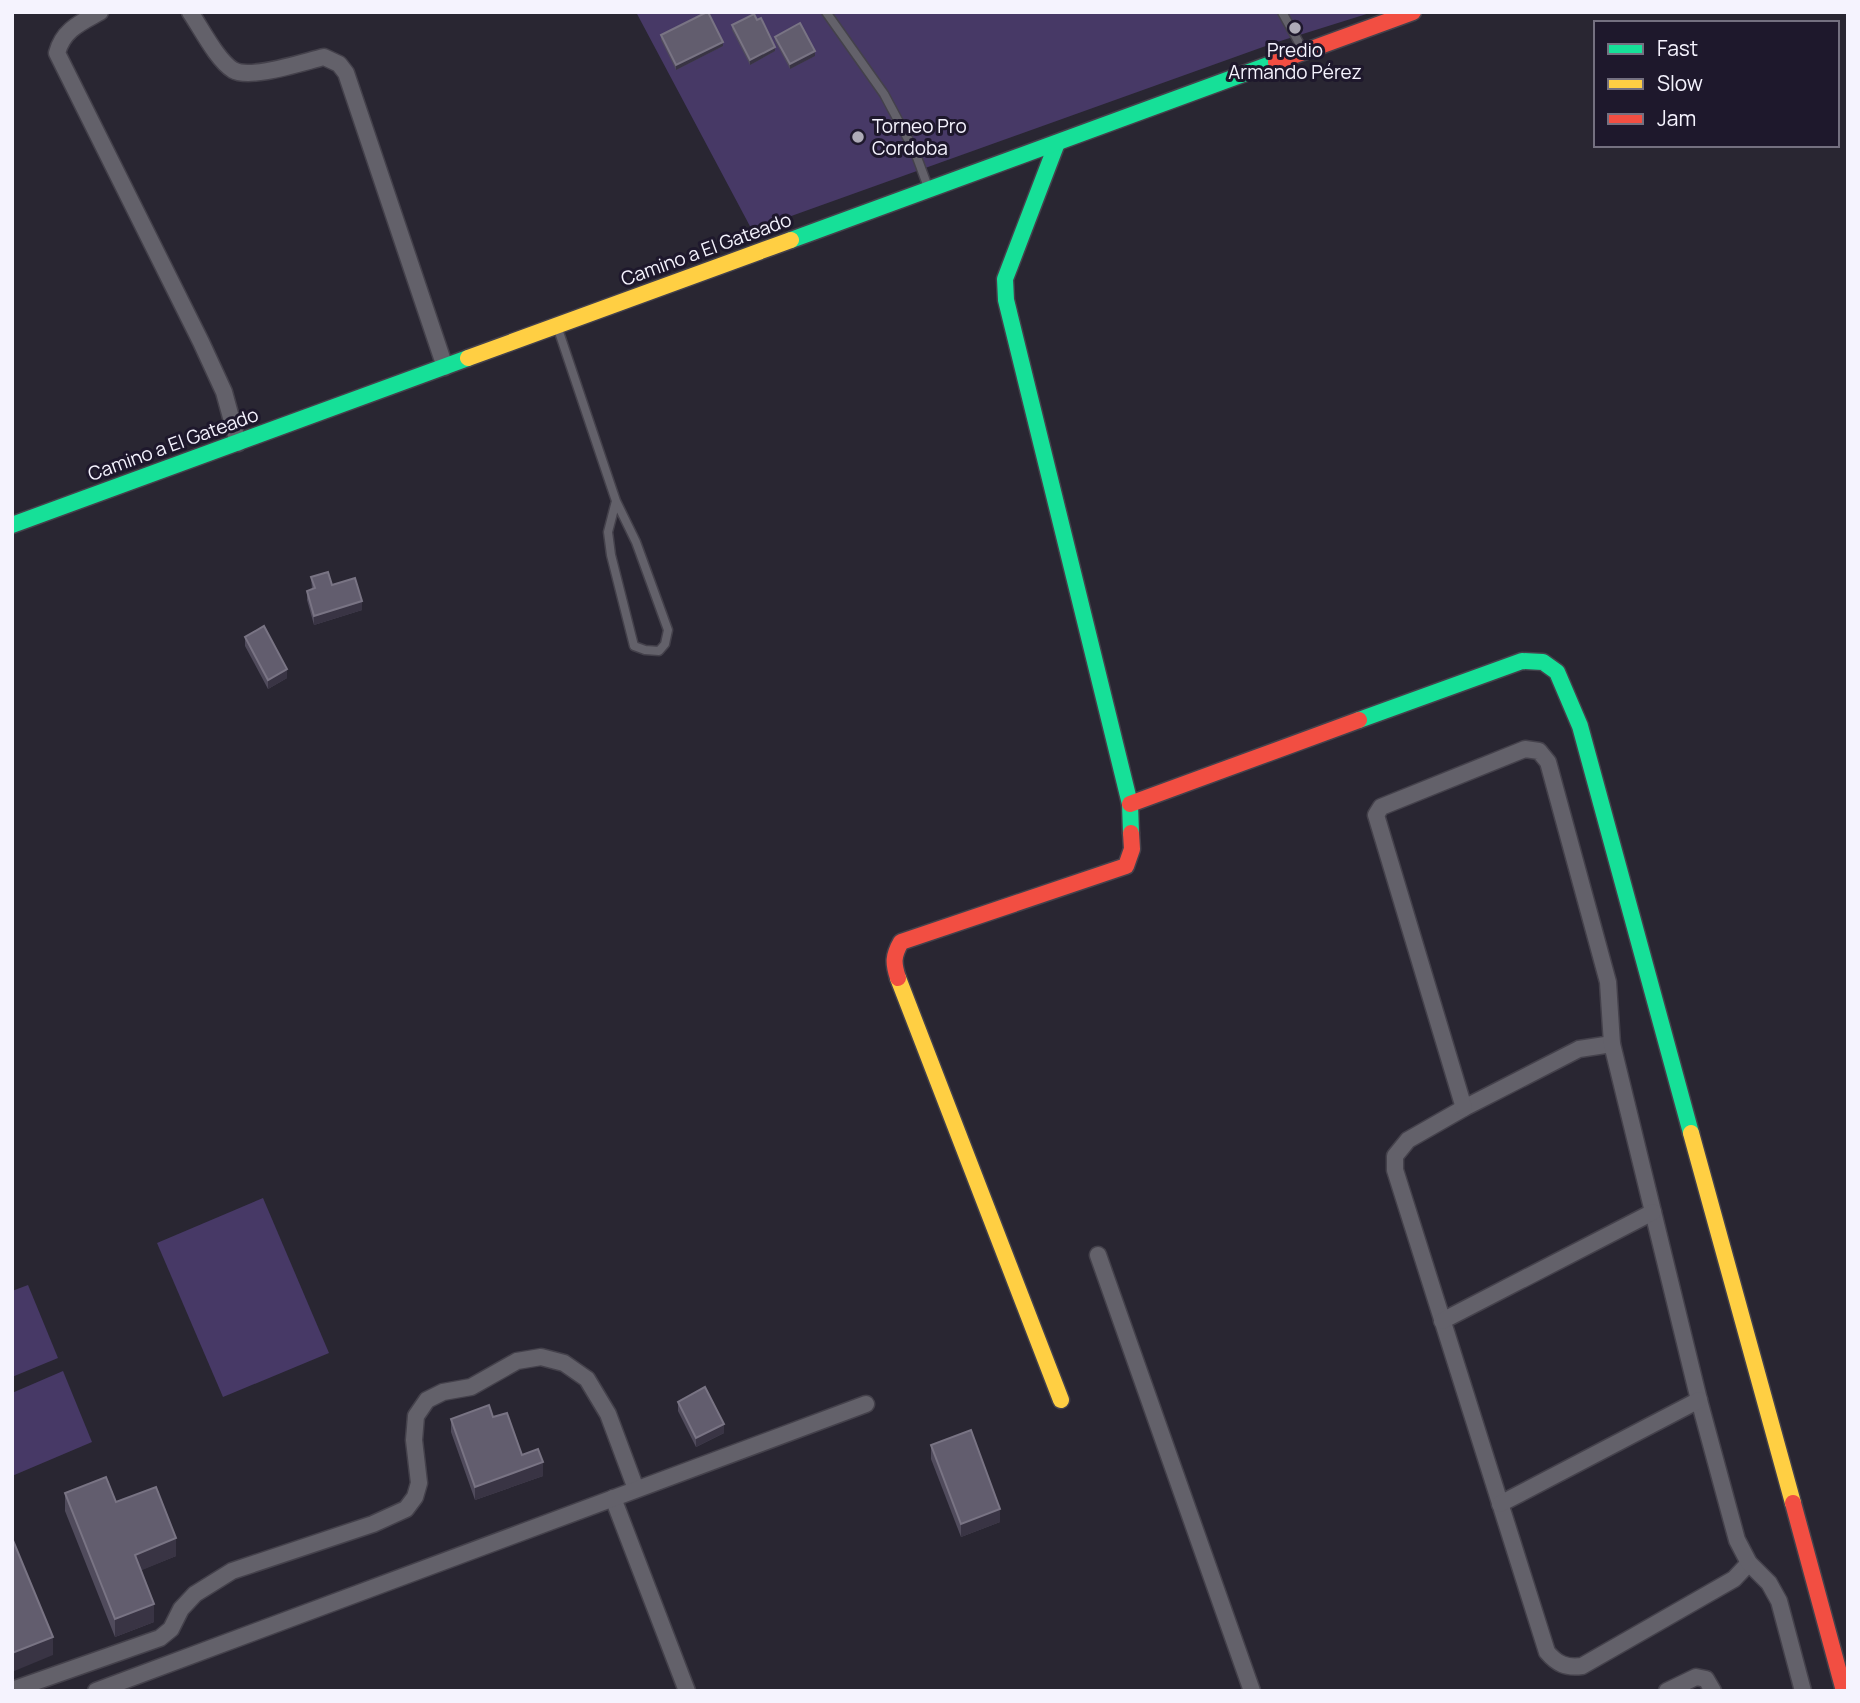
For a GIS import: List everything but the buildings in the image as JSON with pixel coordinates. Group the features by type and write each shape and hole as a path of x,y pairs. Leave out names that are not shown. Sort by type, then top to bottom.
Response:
{"street":[{"path":"100,12 70,29 60,41 57,53 206,354 224,393 238,443"},
{"path":"190,12 221,57 232,69 245,75 324,57 338,64 346,74 445,367"},
{"name":"Camino a El Gateado","path":"12,525 1413,12"},
{"path":"1057,143 1005,279 1006,300 1130,804 1132,849 1126,866 901,942 894,954 893,964 1061,1400"},
{"path":"1130,804 1522,661 1543,662 1557,672 1580,726 1844,1691"},
{"path":"1464,1108 1376,815 1381,807 1525,748 1539,751 1548,762 1608,982 1612,1044 1699,1400 1737,1540 1749,1563 1769,1583 1779,1601 1803,1691"},
{"path":"1612,1044 1579,1049 1408,1140 1395,1156 1395,1170 1546,1652 1555,1662 1569,1668 1582,1666 1734,1579 1749,1563"},
{"path":"1442,1321 1653,1212"},
{"path":"1098,1255 1252,1691"},
{"path":"12,1690 160,1638 171,1629 181,1609 195,1594 232,1571 373,1524 406,1509 415,1497 419,1483 414,1440 416,1416 427,1400 443,1392 471,1387 517,1361 541,1357 564,1363 587,1379 608,1413 636,1489"},
{"path":"1500,1504 1699,1400"},
{"path":"96,1691 866,1404"},
{"path":"613,1498 687,1691"},
{"path":"171,1629 185,1658"},
{"path":"1667,1691 1696,1677 1706,1679 1713,1691"}],"lane":[{"path":"826,12 884,94 915,152 929,190"},
{"path":"1282,12 1305,52"},
{"path":"557,326 616,501 636,542 667,630 665,644 659,651 634,646 608,533 616,501"}],"shaded area":[{"name":"Torneo Pro Cordoba","path":"636,12 1373,12 1274,43 752,230"},
{"path":"263,1198 329,1353 223,1397 157,1243"},
{"path":"28,1285 58,1358 12,1377 12,1291"},
{"path":"63,1371 92,1442 12,1476 12,1393"}],"traffic: fast":[{"path":"791,240 1276,62"},
{"path":"1057,143 1005,279 1006,300 1130,804 1131,833"},
{"path":"12,525 468,358"},
{"path":"1359,720 1522,661 1543,662 1557,672 1580,726 1691,1133"}],"traffic: slow":[{"path":"468,358 791,240"},
{"path":"898,978 1061,1400"},
{"path":"1691,1133 1793,1503"}],"traffic: jam":[{"path":"1276,62 1413,12"},
{"path":"1130,804 1359,720"},
{"path":"898,978 895,960 901,942 1126,866 1132,849 1131,833"},
{"path":"1793,1503 1844,1691"}],"place":[{"name":"Predio Armando Pérez","path":"1295,28"},
{"name":"Torneo Pro Cordoba","path":"858,137"}]}
